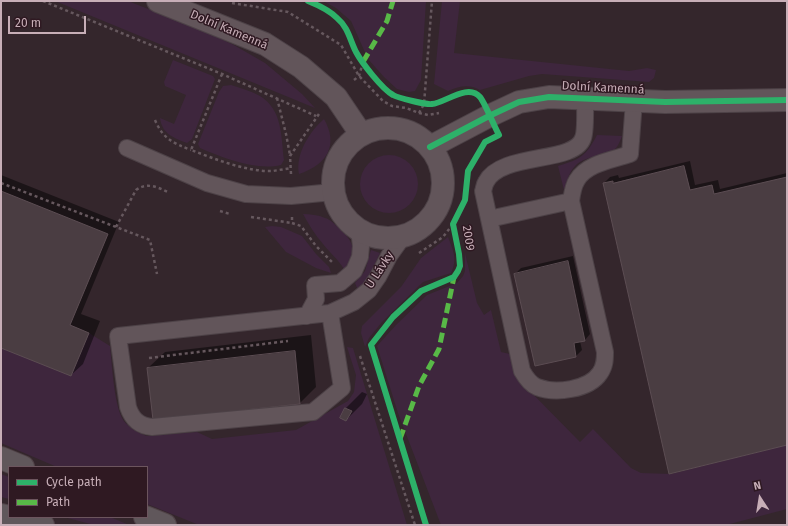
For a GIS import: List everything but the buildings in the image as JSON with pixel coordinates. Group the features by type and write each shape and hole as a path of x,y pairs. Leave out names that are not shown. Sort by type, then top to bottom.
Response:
{"highway":[{"path":"1,458 21,466"},
{"path":"14,518 43,525"},
{"path":"148,518 165,525"}],"street":[{"name":"Dolní Kamenná","path":"158,1 265,44 302,66 336,98 361,134"},
{"name":"Dolní Kamenná","path":"430,147 519,102 549,97 665,102 787,100"},
{"path":"379,128 398,128 415,134 430,147 439,163 443,181 440,200 432,216 418,229 404,235 389,238 381,237 359,230 348,220 339,208 333,192 333,175 338,158 348,144 361,134 379,128"}],"lane":[{"path":"585,98 583,138 577,146 567,151 503,167 485,182 483,191 522,371 528,380 536,387 556,391 579,387 591,382 600,373 605,363 604,352 571,201 576,180 583,172 592,167 630,154 634,101"},
{"path":"127,148 207,183 246,194 291,196 333,192"},
{"path":"489,219 571,201"},
{"name":"U Lávky","path":"344,280 354,271 360,257 361,246 359,230"},
{"name":"U Lávky","path":"330,313 342,388 313,412 152,427 144,426 137,422 131,415 128,407 118,336 330,313 354,302 369,290 389,256 404,235"},
{"path":"307,316 316,299 315,285 340,283 344,280"}],"path":[{"path":"43,1 222,74 316,116"},
{"path":"228,2 288,12 341,45 359,76 383,101 392,106 406,108 419,113 427,104 432,1"},
{"path":"290,156 316,116 359,76 363,62"},
{"path":"192,150 222,74"},
{"path":"277,98 290,156 292,223"},
{"path":"417,102 427,104"},
{"path":"155,120 162,134 168,140 213,158 253,169 272,171 291,168"},
{"path":"1,183 150,240 157,274"},
{"path":"116,227 136,190 141,187 147,185 174,194"},
{"path":"218,210 233,214"},
{"path":"249,217 292,223 301,226 316,246 335,265 344,280"},
{"path":"149,358 290,341"},
{"path":"359,350 415,525"}],"shaded area":[{"path":"55,1 128,1 201,30 232,44 265,63 302,94 315,108"},
{"path":"323,1 426,1 421,80 415,91 409,92 397,89 384,77 368,59 351,21 336,8"},
{"path":"442,1 460,1 454,53 629,71 647,68 656,70 654,78 649,82 542,74 529,76 480,90 464,86 448,91 434,84"},
{"path":"173,60 213,76 215,79 192,139 187,143 169,135 163,128 160,118 174,124 186,95 165,86 164,82"},
{"path":"231,85 260,96 268,102 273,109 280,125 284,160 281,165 250,165 219,156 200,148 198,144 219,92 223,86"},
{"path":"324,119 330,137 328,153 317,165 299,174 298,166 301,151 309,136"},
{"path":"597,135 622,136 618,146 614,150 585,159 576,165 567,180 564,190 558,166 578,159 582,156 590,148"},
{"path":"389,155 400,157 413,168 416,173 418,184 416,195 405,208 400,211 389,213 378,211 365,200 362,195 360,184 362,173 373,160 378,157"},
{"path":"303,214 312,214 329,219 351,242 353,247 352,258 344,269 317,237"},
{"path":"265,227 281,227 302,236 316,254 329,267 331,273 316,268 286,252"},
{"path":"448,237 453,250 454,259 451,273 423,282 382,322 369,338 365,347 361,333 362,326 401,287 421,258"},
{"path":"371,250 380,253 368,279 358,290 355,283 365,271"},
{"path":"465,253 477,303 484,315 491,310 501,352 510,354 524,385 580,442 593,429 631,468 641,473 671,474 787,445 787,509 726,525 441,525 398,413 377,346 427,295 457,283 465,271"},
{"path":"89,333 110,346 117,403 122,418 126,424 147,436 197,432 212,439 296,430 348,401 354,392 356,375 347,347 353,348 407,525 199,525 148,504 148,466 55,466 1,443 1,348 71,376"},
{"path":"1,474 8,477 8,499 1,497"},
{"path":"68,518 112,518 129,525 94,525"}],"marked path":[{"path":"363,62 387,21 393,1"},
{"path":"400,439 419,386 439,349 454,277"}],"cycle path":[{"name":"2009","path":"308,1 320,6 334,15 341,22 363,63 388,92 400,98 429,104 437,103 463,93 475,93 482,100 499,135 485,142 468,171 465,200 453,224 459,254 460,266 458,271 454,277 421,291 393,317 371,345 426,525"},
{"path":"430,147 519,102 549,97 665,102 787,100"}]}
